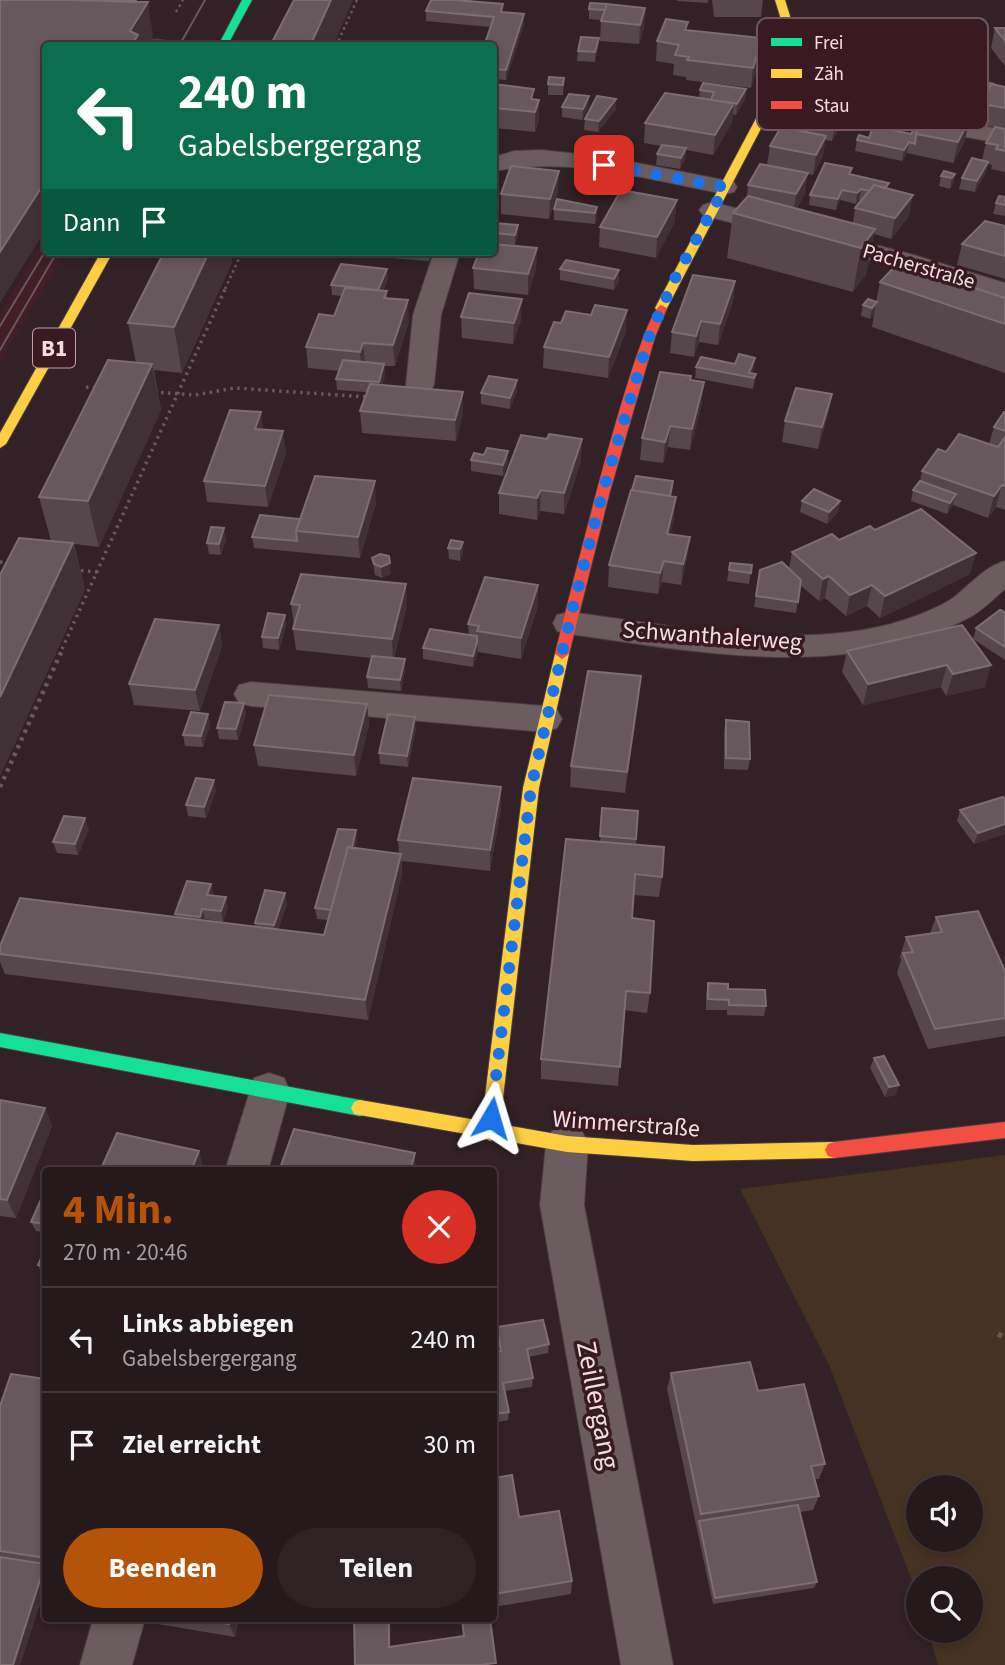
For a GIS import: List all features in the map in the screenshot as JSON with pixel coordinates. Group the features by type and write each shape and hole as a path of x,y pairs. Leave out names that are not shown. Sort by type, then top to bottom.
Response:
{"street":[{"path":"224,42 247,0"},
{"path":"780,0 785,18"},
{"path":"489,1133 531,788 545,719 603,491 649,337 673,282 757,126"},
{"path":"965,130 1005,137"},
{"path":"497,163 516,158 558,159 725,187"},
{"name":"Pacherstraße","path":"712,210 905,261 1005,292"},
{"name":"B1","path":"0,444 105,256"},
{"path":"420,385 427,315 446,256"},
{"name":"Schwanthalerweg","path":"569,623 689,639 778,646 836,643 902,633 943,618 974,600 1005,572"},
{"path":"251,694 545,719"},
{"name":"Wimmerstraße","path":"0,1040 489,1133 567,1144 693,1153 842,1150 1005,1130"},
{"path":"247,1167 269,1091"},
{"name":"Zeillergang","path":"567,1144 562,1205 647,1665"},
{"path":"106,1665 118,1622"}],"path":[{"path":"176,12 183,0"},
{"path":"338,42 356,0"},
{"path":"0,787 240,256"},
{"path":"86,387 112,389"},
{"path":"152,392 212,394 235,388 373,398"},
{"path":"0,562 12,563"},
{"path":"61,568 97,572"},
{"path":"998,1334 1005,1338"}],"shaded area":[{"path":"42,243 42,256 63,256 0,363 0,313"},
{"path":"1005,1155 1005,1665 938,1665 932,1643 983,1643 983,1566 906,1566 829,1365 740,1189"}],"building":[{"path":"0,0 148,2 130,31 138,35 134,42 42,42 42,186 0,252"},
{"path":"73,0 136,0 135,2"},
{"path":"294,0 331,0 312,42 272,42"},
{"path":"431,0 456,0 503,4 501,12 524,14 506,70 497,69 497,42 485,42 494,17 426,11"},
{"path":"590,3 609,4 605,10 589,9"},
{"path":"607,4 645,8 640,25 601,21"},
{"path":"666,19 688,22 685,30 757,37 757,55 753,68 687,60 689,57 675,55 679,45 657,41"},
{"path":"995,28 1005,28 1005,41"},
{"path":"581,37 599,38 595,52 578,51"},
{"path":"549,77 564,78 563,85 548,84"},
{"path":"703,83 746,89 737,104 711,100 714,92 700,90"},
{"path":"497,84 534,89 531,99 539,100 535,112 497,108"},
{"path":"991,84 1005,87 1005,108 988,105"},
{"path":"665,93 734,103 715,135 645,123"},
{"path":"569,94 589,96 583,109 562,107"},
{"path":"597,96 616,99 599,121 585,119"},
{"path":"995,127 1005,129 1005,151 996,149 998,145 986,143"},
{"path":"779,130 796,130 826,136 816,155 770,146"},
{"path":"872,130 911,134 914,130 918,130 915,144 909,142 904,150 857,140 859,135 869,138"},
{"path":"918,130 964,130 958,142 916,134"},
{"path":"662,145 686,148 681,158 657,154"},
{"path":"972,158 988,162 977,181 962,178"},
{"path":"825,163 852,168 849,174 889,183 885,188 874,185 869,191 861,189 857,193 842,190 838,199 810,195"},
{"path":"760,164 808,173 796,194 748,185"},
{"path":"511,166 559,171 550,199 501,194"},
{"path":"944,171 955,174 952,178 941,176"},
{"path":"874,185 913,195 895,218 855,208"},
{"path":"621,190 677,200 657,237 600,227"},
{"path":"748,196 875,229 861,248 733,213"},
{"path":"999,196 1005,197 1005,205 996,203"},
{"path":"557,199 597,207 595,213 554,209"},
{"path":"985,221 1005,226 1005,256 962,244"},
{"path":"497,223 518,225 515,235 497,233"},
{"path":"497,244 537,248 528,274 473,268 478,256 497,256"},
{"path":"162,256 207,256 174,327 128,323"},
{"path":"566,260 619,270 614,279 560,269"},
{"path":"898,263 1005,298 1005,324 880,282"},
{"path":"341,264 387,269 378,290 331,285"},
{"path":"693,275 735,281 720,324 701,321 696,336 672,332"},
{"path":"345,288 387,291 384,298 408,300 393,345 363,343 360,352 306,347 319,314 334,316"},
{"path":"469,293 522,299 514,323 461,317"},
{"path":"868,299 877,302 872,308 863,305"},
{"path":"595,305 627,310 609,357 544,347 554,322 561,323 566,311 591,315"},
{"path":"739,354 755,358 749,373 756,374 754,378 696,367 701,357 735,364"},
{"path":"108,360 152,364 88,501 39,497"},
{"path":"343,360 384,364 379,382 336,379"},
{"path":"660,372 691,376 690,380 704,382 692,429 670,426 665,442 642,438"},
{"path":"489,376 517,380 510,398 481,393"},
{"path":"370,384 463,392 455,420 360,411"},
{"path":"796,388 832,394 822,427 785,421"},
{"path":"230,410 261,412 255,429 283,431 265,486 204,481"},
{"path":"1005,412 1005,431 994,427"},
{"path":"549,434 582,439 564,493 541,490 537,498 499,493 521,435 547,439"},
{"path":"959,434 998,447 1005,437 1005,486 1002,485 994,496 922,471 938,449 946,452"},
{"path":"487,448 508,451 503,465 471,460 474,453 484,455"},
{"path":"315,476 375,481 358,537 296,531"},
{"path":"636,476 673,481 670,496 632,490"},
{"path":"920,481 956,494 950,503 913,490"},
{"path":"814,489 840,501 829,512 802,501"},
{"path":"631,490 676,497 667,534 690,537 683,564 664,561 660,573 609,565"},
{"path":"921,509 976,553 885,596 872,585 850,595 829,576 823,579 792,552 832,534 839,540 870,526 875,530"},
{"path":"260,515 300,519 296,531 297,541 252,537"},
{"path":"211,527 224,528 219,544 207,543"},
{"path":"19,538 73,543 0,697 0,575"},
{"path":"451,540 463,542 460,549 448,548"},
{"path":"380,554 389,556 390,563 381,567 374,564 372,558"},
{"path":"782,562 801,580 798,602 756,596 760,570"},
{"path":"730,563 752,565 751,573 729,570"},
{"path":"301,574 406,584 392,639 293,629 300,605 291,604"},
{"path":"485,577 538,585 521,638 477,631 479,626 468,624"},
{"path":"1000,610 1005,612 1005,647 976,628"},
{"path":"268,613 285,615 278,638 262,637"},
{"path":"155,619 219,625 195,690 129,684"},
{"path":"962,625 991,665 953,674 947,665 868,684 847,651"},
{"path":"430,629 477,636 473,656 423,648"},
{"path":"372,656 405,659 400,680 367,677"},
{"path":"588,671 641,676 627,772 571,766"},
{"path":"269,695 367,704 354,755 254,745"},
{"path":"225,702 244,703 236,729 217,728"},
{"path":"191,712 208,714 201,736 183,735"},
{"path":"388,714 415,717 407,756 379,753"},
{"path":"726,720 749,722 750,759 726,758"},
{"path":"196,778 214,780 204,807 186,805"},
{"path":"413,778 501,787 490,850 398,840"},
{"path":"1003,797 1005,824 978,833 960,810"},
{"path":"602,808 638,811 636,839 600,836"},
{"path":"64,816 85,818 75,844 53,842"},
{"path":"338,829 356,830 352,848 348,847 331,910 315,908"},
{"path":"566,839 664,847 662,877 635,874 632,918 654,921 650,993 626,991 620,1067 541,1059"},
{"path":"348,847 401,854 365,1000 0,954 0,946 20,898 324,935"},
{"path":"187,881 211,884 207,895 226,897 221,911 202,909 200,917 175,914"},
{"path":"265,890 285,893 274,925 255,923"},
{"path":"978,911 1005,971 1005,1018 935,1029 903,953 913,952 906,937 942,932 936,917"},
{"path":"708,983 728,984 728,989 765,990 766,1006 729,1005 729,1000 708,999"},
{"path":"884,1056 899,1085 889,1087 874,1058"},
{"path":"0,1100 45,1108 7,1200 0,1199"},
{"path":"294,1129 415,1153 411,1167 280,1167"},
{"path":"117,1133 199,1151 193,1167 102,1167"},
{"path":"42,1197 42,1223 31,1222"},
{"path":"543,1320 549,1344 527,1349 533,1378 503,1383 509,1412 497,1414 497,1352 501,1351 497,1327"},
{"path":"750,1362 758,1391 804,1384 825,1464 811,1466 819,1496 701,1514 671,1373"},
{"path":"11,1374 42,1378 42,1557 0,1551 0,1406"},
{"path":"512,1475 519,1517 559,1511 572,1581 497,1594 497,1478"},
{"path":"798,1505 817,1582 715,1598 699,1521"},
{"path":"0,1557 42,1564 42,1573 13,1665 0,1665"},
{"path":"354,1622 389,1622 389,1647 464,1636 462,1622 490,1622 496,1663 355,1665"}],"tram line":[{"path":"181,42 205,0"},
{"path":"0,326 42,256"},
{"path":"0,350 55,256"}],"traffic: fast":[{"path":"224,42 247,0"},
{"path":"0,1040 360,1108"}],"traffic: slow":[{"path":"780,0 785,18"},
{"path":"661,308 757,126"},
{"path":"0,444 105,256"},
{"path":"490,1133 531,788 562,654"},
{"path":"360,1108 567,1144 693,1153 834,1150"}],"traffic: jam":[{"path":"562,654 603,491 649,337 661,308"},
{"path":"834,1150 1005,1130"}],"route":[{"path":"491,1118 531,788 569,623 603,491 649,337 698,232 725,187 604,165"}]}
